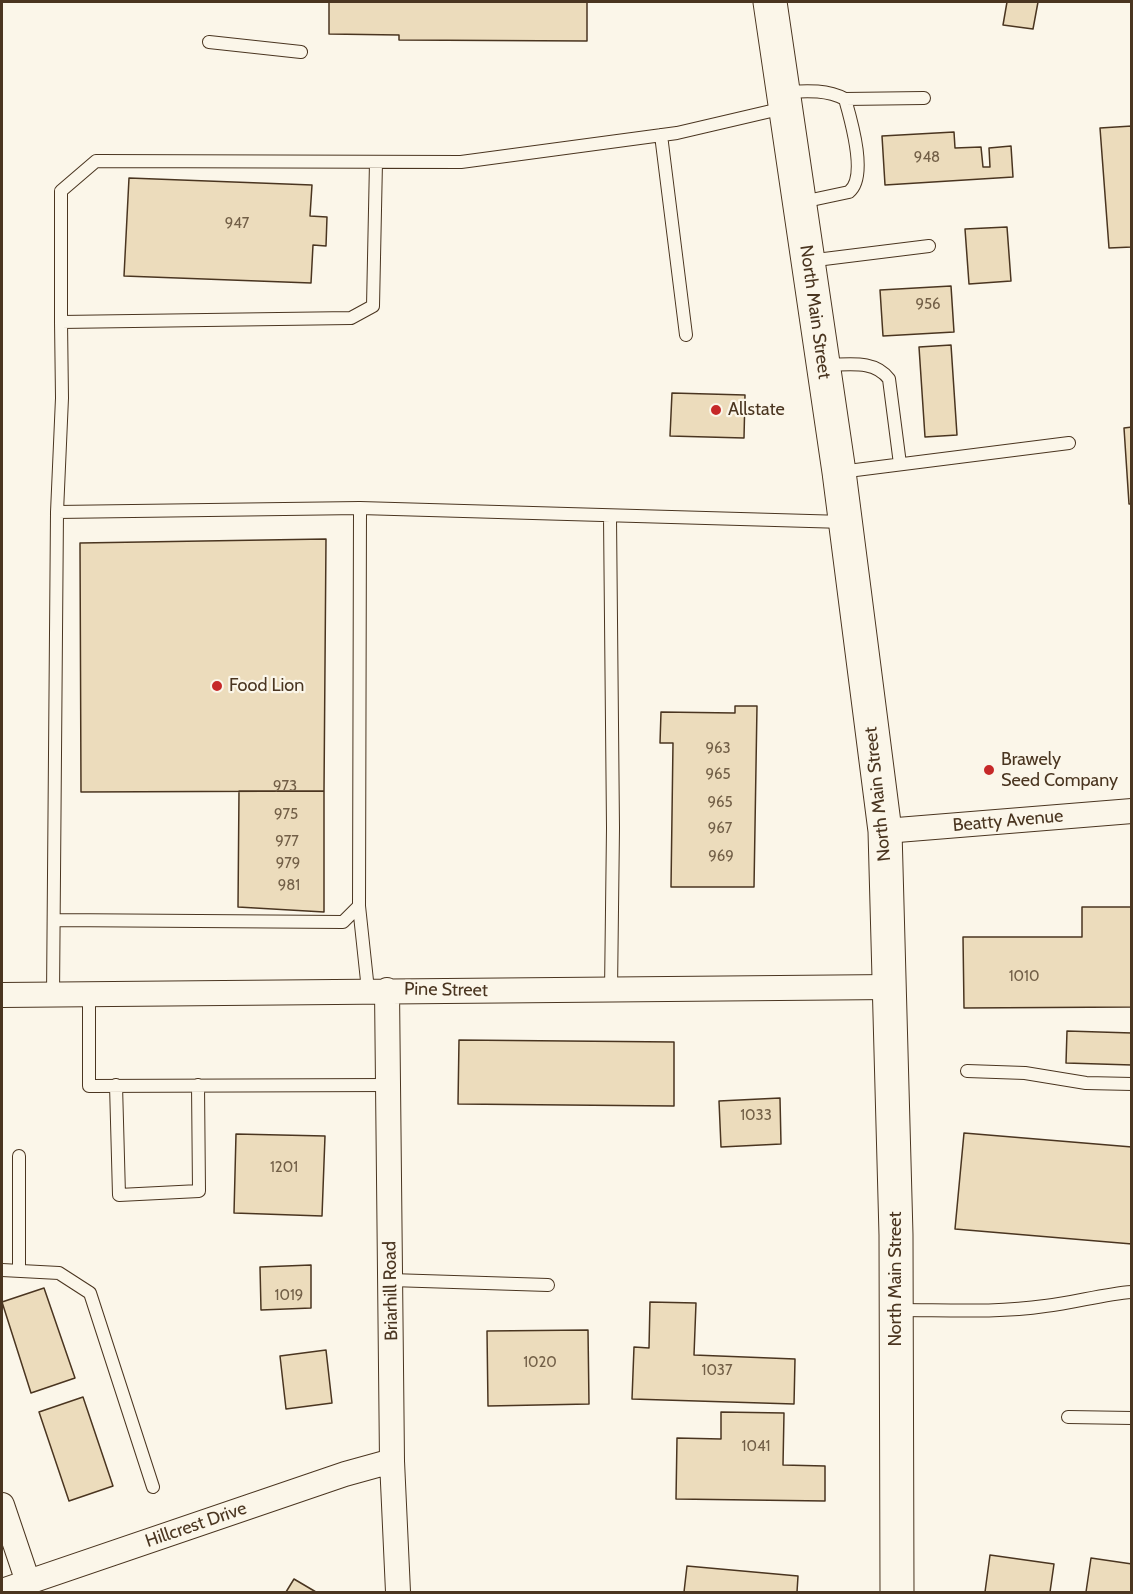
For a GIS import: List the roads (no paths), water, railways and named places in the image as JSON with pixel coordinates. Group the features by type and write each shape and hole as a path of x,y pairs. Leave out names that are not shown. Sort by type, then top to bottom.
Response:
{"main road":[{"name":"North Main Street","path":"770,2 839,472 885,831 897,1310 897,1593"}],"street":[{"name":"Beatty Avenue","path":"885,831 1131,811"},
{"name":"Pine Street","path":"2,995 890,987"},
{"name":"Briarhill Road","path":"377,990 388,1085 392,1461 398,1593"},
{"name":"Hillcrest Drive","path":"2,1591 345,1474 392,1461"},
{"path":"2,1505 28,1582"}],"lane":[{"path":"209,42 301,52"},
{"path":"53,995 57,512 62,398 62,191 96,161 461,162 661,135 817,91 836,94 845,99 924,98"},
{"path":"800,202 849,192 857,183 853,127 845,99"},
{"path":"661,135 686,335"},
{"path":"61,322 351,318 373,306 376,162"},
{"path":"808,261 929,246"},
{"path":"823,365 862,364 882,369 890,380 900,464"},
{"path":"839,472 1069,443"},
{"path":"57,512 360,508 845,522"},
{"path":"360,508 359,906 377,990"},
{"path":"610,517 613,828 611,991"},
{"path":"54,920 343,922 359,906"},
{"path":"89,995 89,1086 388,1085"},
{"path":"967,1071 1025,1073 1086,1083 1131,1084"},
{"path":"116,1085 119,1195 199,1191 198,1085"},
{"path":"19,1271 20,1156"},
{"path":"2,1270 58,1273 90,1293 153,1487"},
{"path":"391,1280 548,1285"},
{"path":"897,1310 983,1310 1046,1306 1103,1293 1131,1292"},
{"path":"1068,1417 1131,1418"}],"place":[{"name":"Allstate","path":"716,410"},
{"name":"Food Lion","path":"217,686"},
{"name":"Brawely Seed Company","path":"989,770"}]}
